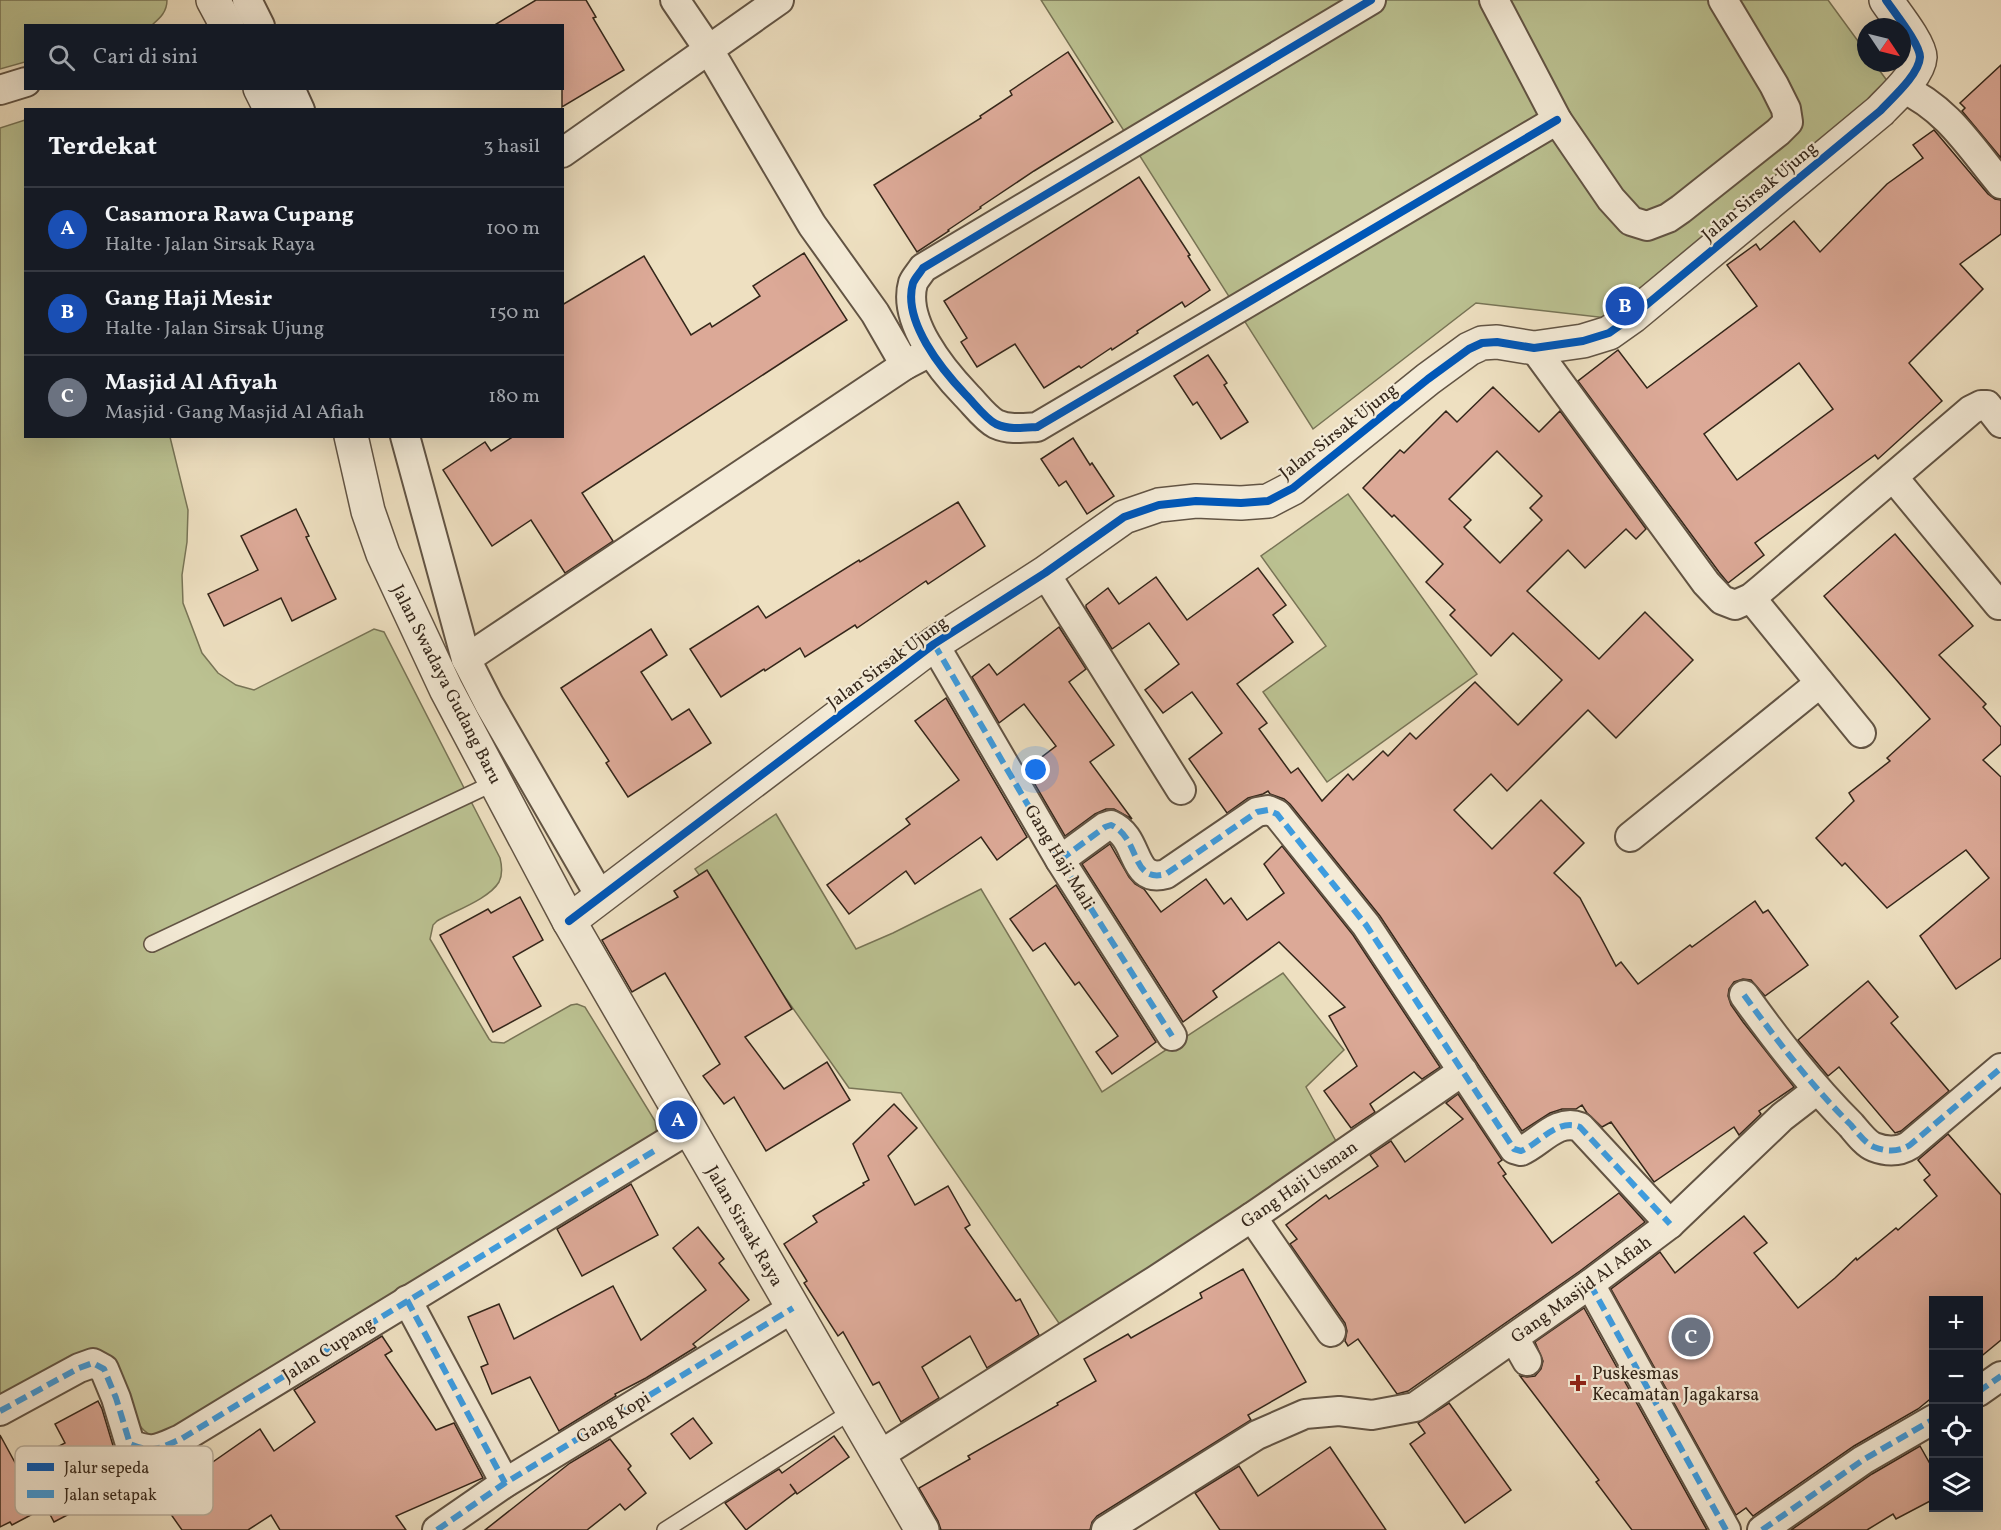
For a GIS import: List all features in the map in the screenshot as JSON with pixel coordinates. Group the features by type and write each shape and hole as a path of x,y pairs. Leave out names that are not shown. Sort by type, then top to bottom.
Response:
{"street":[{"path":"675,0 709,50 812,225 874,314 905,365"},
{"path":"564,152 779,0"},
{"path":"1371,0 923,268 913,282 911,300 915,320 930,352 948,377 995,423 1014,429 1037,427 1557,120"},
{"path":"1494,0 1557,120 1611,199 1631,221 1647,226 1668,218 1681,209 1788,122 1786,109 1774,85 1723,0"},
{"name":"Jalan Sirsak Ujung","path":"569,921 934,644 1045,573 1124,517 1159,505 1196,501 1241,503 1268,501 1293,488 1428,379 1469,349 1482,343 1497,342 1534,348 1591,339 1609,333 1633,316 1880,111 1902,88 1916,68 1920,57 1917,46 1886,0"},
{"path":"225,15 254,24"},
{"path":"0,90 24,83"},
{"path":"1902,88 1921,97 1957,128 2001,184"},
{"path":"261,90 270,108"},
{"path":"291,90 299,108"},
{"path":"1534,348 1706,583 1722,600 1735,605 1751,598 1971,410 1987,405 2001,423"},
{"path":"466,658 905,365 930,352"},
{"name":"Jalan Swadaya Gudang Baru","path":"351,438 368,511 383,554 446,689 569,921"},
{"path":"406,438 466,658 489,704 600,896"},
{"path":"1893,477 1999,605"},
{"path":"1045,573 1181,790"},
{"path":"1751,598 1861,733"},
{"name":"Gang Haji Mali","path":"934,644 1060,860 1172,1036"},
{"path":"1630,837 1820,682"},
{"path":"1060,860 1110,825 1128,838 1142,869 1156,877 1167,874 1257,812 1268,810 1277,814 1366,925 1514,1149 1521,1151 1531,1147 1560,1126 1572,1124 1580,1127 1670,1224"},
{"name":"Jalan Sirsak Raya","path":"569,921 922,1530"},
{"path":"1744,995 1816,1090 1872,1146 1886,1151 1901,1150 2001,1068"},
{"name":"Gang Haji Usman","path":"878,1456 1252,1217 1462,1071"},
{"name":"Gang Masjid Al Afiah","path":"1106,1530 1257,1435 1305,1414 1340,1411 1372,1415 1415,1407 1520,1349 1590,1284 1670,1224 1782,1117 1816,1090"},
{"name":"Jalan Cupang","path":"165,1446 181,1439 689,1129"},
{"path":"1252,1217 1331,1332"},
{"path":"1590,1284 1726,1530"},
{"path":"407,1300 505,1483"},
{"name":"Gang Kopi","path":"437,1530 505,1483 792,1308"},
{"name":"Jalan Cupang","path":"0,1411 79,1368 93,1363 104,1368 130,1444 135,1446"},
{"path":"1983,1389 2001,1376"},
{"path":"1767,1529 1863,1460 1929,1422"}],"lane":[{"path":"152,944 496,782"},
{"path":"664,1530 852,1411"}],"green space":[{"path":"0,0 167,0 164,11 153,24 24,24 24,62 0,69"},
{"path":"1041,0 1828,0 1857,40 1857,72 1881,72 1888,82 1616,319 1476,303 1313,429"},
{"path":"24,120 24,438 170,438 188,510 187,542 182,575 183,603 202,653 218,673 236,685 254,690 374,629 384,632 500,858 501,864 502,873 494,888 479,899 437,921 433,925 430,939 492,1042 504,1043 571,1005 577,1004 585,1007 655,1121 657,1135 169,1433 157,1436 147,1433 134,1418 112,1366 0,1408 0,128"},
{"path":"1348,494 1477,674 1327,782 1263,692 1326,646 1261,556"},
{"path":"776,814 856,949 981,889 1102,1092 1283,973 1344,1050 1306,1087 1342,1152 1065,1332 901,1093 849,1088 695,869"}],"building":[{"path":"536,0 586,0 596,17 593,18 624,70 562,107 564,24 496,24"},
{"path":"1068,52 1113,122 1034,171 917,252 874,185 981,118 980,116 1012,95 1010,91"},
{"path":"2001,65 2001,158 1962,111 1965,108 1960,103"},
{"path":"1934,130 1988,194 2001,200 2001,234 1960,264 1983,289 1909,363 1942,401 1878,459 1875,455 1755,543 1764,555 1728,583 1578,381 1618,350 1647,388 1757,306 1727,265 1756,244 1760,250 1794,221 1820,252 1887,184 1923,158 1913,145","holes":["1799,363 1833,409 1737,480 1704,434"]},
{"path":"1139,177 1210,290 1185,307 1182,302 1112,350 1111,348 1044,388 1015,344 977,367 961,342 967,338 944,301"},
{"path":"804,253 847,320 582,493 613,541 565,573 531,520 492,546 443,470 485,442 491,451 511,438 564,438 564,304 644,256 691,335 710,323 712,327 760,296 753,286"},
{"path":"1208,355 1227,383 1224,385 1248,422 1221,439 1197,402 1193,405 1174,376"},
{"path":"1493,387 1539,432 1560,411 1646,529 1636,539 1626,529 1585,568 1568,550 1527,591 1599,659 1645,612 1693,660 1616,738 1588,710 1507,791 1491,774 1454,810 1492,849 1541,800 1584,843 1554,873 1580,898 1616,966 1621,962 1638,984 1755,901 1763,913 1768,910 1808,965 1765,996 1751,980 1743,979 1734,982 1729,989 1728,996 1731,1005 1743,1022 1794,1087 1759,1111 1761,1114 1739,1135 1734,1127 1654,1182 1611,1122 1602,1127 1582,1105 1576,1109 1562,1109 1550,1113 1522,1131 1380,916 1290,804 1268,791 1248,798 1227,813 1189,759 1222,733 1192,692 1163,713 1145,690 1179,664 1149,623 1112,649 1086,607 1108,588 1119,604 1156,577 1187,620 1258,568 1286,605 1273,615 1293,642 1237,684 1267,723 1259,729 1291,773 1298,768 1322,801 1348,774 1353,780 1383,751 1388,756 1410,733 1416,739 1475,682 1518,725 1562,680 1513,633 1491,656 1450,615 1455,610 1426,582 1443,564 1363,488 1400,450 1404,453 1446,411 1457,422","holes":["1497,451 1542,496 1530,508 1542,520 1500,563 1464,527 1471,520 1449,499"]},
{"path":"1073,438 1114,496 1087,514 1066,481 1059,486 1041,459"},
{"path":"958,502 985,546 928,584 926,581 857,628 855,625 805,657 800,648 721,697 690,649 758,606 766,618"},
{"path":"296,509 309,536 306,537 336,599 292,621 281,598 224,626 208,594 258,570 241,536"},
{"path":"1895,534 1973,626 1939,655 1986,704 1983,707 2001,727 2001,744 1983,760 2001,777 2001,958 1956,989 1920,936 1989,878 1966,850 1887,908 1845,863 1842,866 1816,838 1854,801 1849,793 1890,761 1887,758 1930,719 1824,596"},
{"path":"1059,627 1086,669 1069,682 1114,745 1090,762 1132,819 1114,809 1106,809 1095,814 1065,836 1026,769 1056,746 1024,704 999,723 972,677 989,664 997,675"},
{"path":"651,629 667,655 641,672 672,720 689,709 711,743 628,797 606,763 609,761 561,688"},
{"path":"946,698 1027,837 997,860 981,837 915,884 906,871 849,914 827,885 910,824 906,819 959,780 915,721"},
{"path":"1110,844 1129,877 1144,889 1161,912 1206,879 1224,904 1231,898 1247,920 1284,893 1264,864 1282,846 1353,935 1440,1067 1422,1079 1414,1072 1370,1104 1375,1112 1351,1128 1324,1091 1357,1066 1329,1016 1345,1007 1279,942 1213,991 1217,997 1183,1022 1082,864"},
{"path":"707,870 792,1009 745,1037 784,1089 827,1062 850,1100 766,1151 734,1097 724,1104 703,1076 720,1064 665,973 632,992 602,940 678,897 674,891"},
{"path":"1056,885 1156,1042 1112,1074 1096,1052 1118,1036 1079,982 1075,985 1045,943 1033,951 1010,919"},
{"path":"520,897 543,940 513,957 541,1006 493,1032 440,935 488,909 491,913"},
{"path":"1868,981 1898,1017 1891,1023 1949,1091 1901,1131 1895,1133 1839,1067 1828,1076 1798,1040"},
{"path":"1458,1094 1502,1160 1498,1163 1506,1174 1503,1176 1552,1243 1619,1193 1645,1222 1580,1271 1408,1391 1397,1394 1358,1339 1348,1346 1345,1341 1347,1331 1345,1323 1290,1244 1297,1239 1286,1225 1326,1195 1329,1199 1378,1166 1370,1155 1391,1141 1405,1162 1463,1119 1446,1103"},
{"path":"894,1104 917,1128 888,1156 915,1205 948,1186 970,1225 965,1228 1016,1301 1020,1299 1039,1335 987,1368 970,1336 922,1367 939,1398 901,1422 879,1382 873,1385 843,1332 838,1336 804,1283 807,1281 784,1244 817,1222 813,1216 869,1180 853,1144"},
{"path":"1948,1134 2001,1195 2001,1340 1983,1355 1983,1296 1929,1296 1929,1400 1918,1409 1854,1446 1753,1516 1746,1508 1736,1515 1611,1289 1660,1252 1675,1273 1744,1216 1767,1243 1754,1253 1798,1308 1856,1258 1857,1260 1896,1228 1898,1230 1937,1196 1924,1180 1930,1175 1918,1160"},
{"path":"631,1184 658,1235 582,1276 557,1229"},
{"path":"698,1227 724,1259 719,1263 749,1300 693,1344 696,1347 615,1394 616,1396 559,1431 530,1377 492,1394 481,1367 488,1364 468,1317 499,1304 514,1339 613,1286 641,1340 706,1290 673,1248"},
{"path":"1243,1269 1306,1382 1248,1415 1251,1420 1097,1516 1090,1530 941,1530 919,1488 970,1459 968,1456 1096,1381 1084,1359 1128,1334 1131,1338 1202,1298 1200,1293"},
{"path":"1584,1308 1707,1530 1632,1530 1596,1482 1599,1480 1520,1376 1535,1376 1541,1369 1543,1361 1535,1342"},
{"path":"382,1336 392,1351 385,1355 436,1430 454,1423 483,1478 396,1516 406,1530 280,1530 271,1515 248,1530 182,1530 171,1515 213,1515 213,1462 260,1429 274,1451 315,1422 294,1390"},
{"path":"98,1401 113,1446 59,1446 65,1443 55,1424"},
{"path":"1449,1403 1511,1490 1465,1523 1410,1444 1425,1433 1418,1423"},
{"path":"693,1418 712,1443 690,1459 671,1434"},
{"path":"0,1435 15,1462 15,1515 31,1515 12,1525 10,1522 0,1527"},
{"path":"834,1436 849,1457 797,1494 796,1492 746,1530 725,1503 779,1469 782,1473"},
{"path":"610,1439 631,1466 628,1469 646,1493 625,1510 620,1504 587,1530 485,1530 570,1463"},
{"path":"1920,1446 1929,1462 1929,1502 1896,1519 1893,1514 1867,1530 1791,1530 1872,1474"},
{"path":"1330,1447 1386,1530 1220,1530 1195,1493 1239,1466 1258,1496"},
{"path":"50,1515 67,1515 54,1522"}],"marked path":[{"path":"934,644 1060,860 1172,1036"},
{"path":"1060,860 1111,825 1127,840 1146,872 1155,875 1166,874 1257,812 1268,810 1277,814 1366,925 1514,1149 1521,1151 1564,1126 1580,1127 1670,1224"},
{"path":"1744,995 1822,1094 1865,1141 1879,1149 1897,1150 1910,1145 2001,1068"},
{"path":"164,1446 181,1439 659,1148"},
{"path":"1590,1284 1726,1530"},
{"path":"407,1300 505,1483"},
{"path":"437,1530 505,1483 793,1308"},
{"path":"0,1411 79,1368 93,1363 104,1369 116,1398 130,1444 135,1446"},
{"path":"1983,1389 2001,1376"},
{"path":"1762,1530 1863,1460 1929,1422"}],"cycle path":[{"path":"1371,0 923,268 913,283 911,298 913,313 919,329 926,344 956,385 988,418 1006,427 1037,427 1557,120"},
{"path":"569,921 934,644 1045,573 1124,517 1159,505 1196,501 1241,503 1268,501 1293,488 1428,379 1469,349 1482,343 1497,342 1534,348 1583,341 1609,333 1633,316 1880,111 1904,86 1915,71 1920,57 1919,51 1886,0"}],"place":[{"name":"Gang Haji Mesir","path":"1625,306"},
{"name":"Casamora Rawa Cupang","path":"678,1120"},
{"name":"Masjid Al Afiyah","path":"1691,1337"},
{"name":"Puskesmas Kecamatan Jagakarsa","path":"1578,1383"}]}
